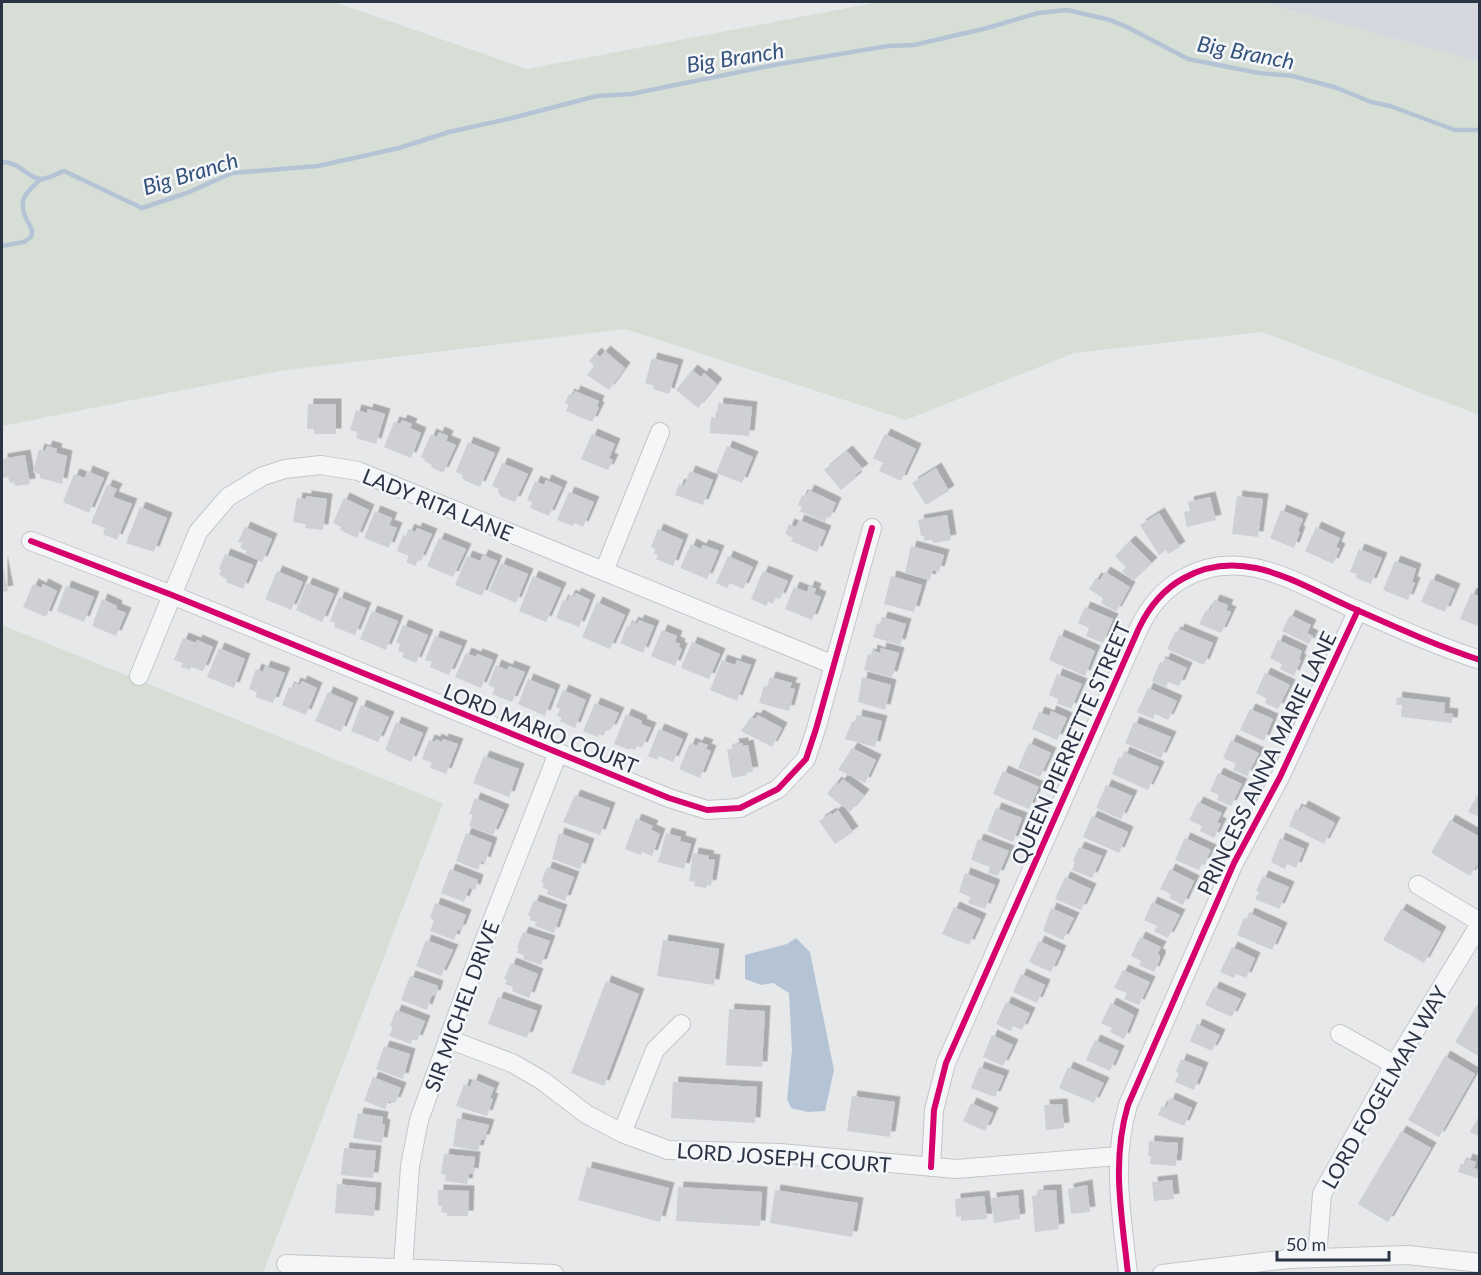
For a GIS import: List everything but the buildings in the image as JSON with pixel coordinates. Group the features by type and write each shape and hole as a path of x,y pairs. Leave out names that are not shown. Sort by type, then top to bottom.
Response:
{"street":[{"path":"604,571 660,432"},
{"name":"LADY RITA LANE","path":"138,676 198,531 228,497 263,476 285,468 321,465 358,471 834,665"},
{"name":"LORD MARIO COURT","path":"31,541 172,595 669,798 707,810 740,808 778,789 806,759 872,528"},
{"name":"QUEEN PIERRETTE STREET","path":"931,1167 934,1110 946,1063 1139,628 1155,600 1173,585 1196,572 1213,566 1239,564 1284,577 1442,647 1479,660"},
{"name":"PRINCESS ANNA MARIE LANE","path":"1128,1274 1118,1156 1123,1122 1139,1076 1234,863 1280,777 1358,610"},
{"name":"SIR MICHEL DRIVE","path":"403,1268 410,1166 419,1120 489,928 558,753"},
{"path":"1418,885 1479,923"},
{"name":"LORD FOGELMAN WAY","path":"1317,1258 1322,1194 1479,923"},
{"path":"622,1133 654,1050 681,1024"},
{"path":"1340,1034 1395,1065"},
{"name":"LORD JOSEPH COURT","path":"448,1039 512,1063 543,1081 586,1114 622,1133 668,1150 780,1154 956,1169 1118,1156"},
{"path":"1162,1274 1288,1259 1408,1256 1479,1263"},
{"path":"286,1264 554,1274"}],"shaded area":[{"path":"2,2 334,2 527,69 879,2 1261,2 1479,62 1479,415 1262,332 1074,353 906,420 625,329 279,371 2,426"},
{"path":"1261,2 1479,2 1479,62"},
{"path":"2,625 443,803 263,1273 2,1273"}],"water":[{"path":"796,938 810,952 834,1070 825,1111 808,1112 791,1108 787,1099 792,1050 789,993 773,983 761,985 745,979 745,955 787,944"}],"waterway":[{"name":"Big Branch","path":"2,162 14,165 31,176 41,179 64,171 142,208 187,193 232,173 318,166 399,148 449,132 597,96 631,94 774,65 888,46 914,45 1038,13 1067,10 1110,20 1188,59 1259,73 1293,76 1337,88 1455,130 1480,130"},
{"path":"2,246 24,242 31,237 32,230 23,209 24,198 41,179"}],"cycle path":[{"path":"31,541 172,595 669,798 707,810 740,808 778,789 806,759 872,528"},
{"path":"931,1167 934,1110 946,1063 1139,628 1147,613 1163,594 1184,578 1205,569 1247,566 1288,578 1413,634 1480,660"},
{"path":"1128,1274 1119,1189 1120,1147 1128,1105 1234,863 1280,777 1358,610"}]}
